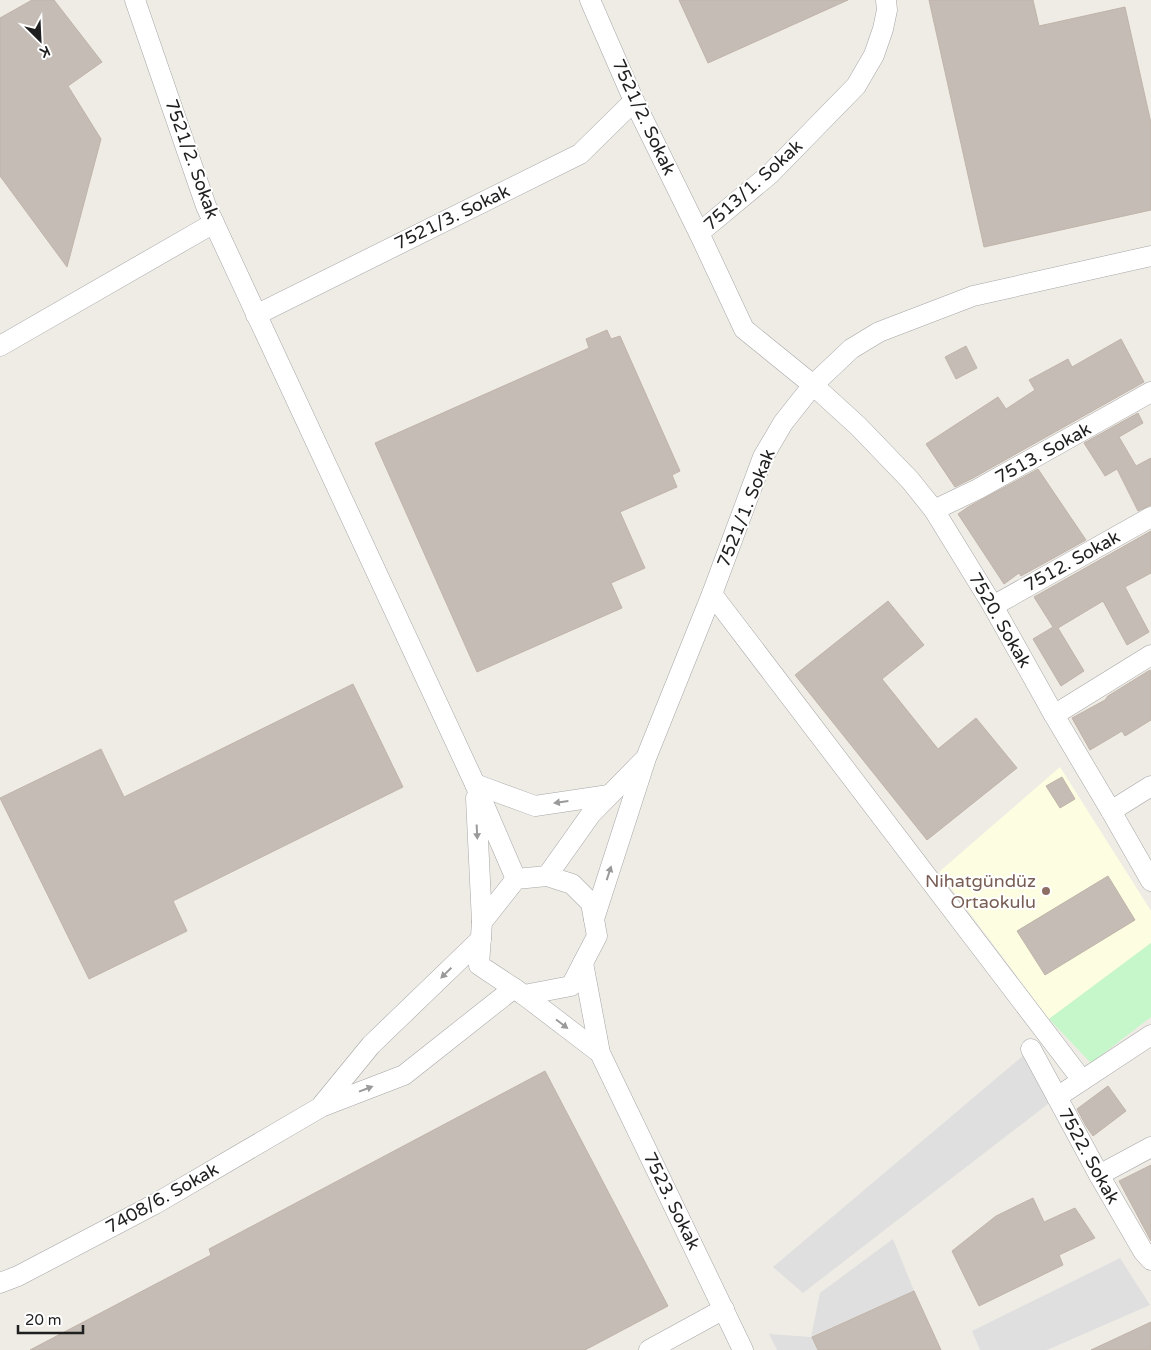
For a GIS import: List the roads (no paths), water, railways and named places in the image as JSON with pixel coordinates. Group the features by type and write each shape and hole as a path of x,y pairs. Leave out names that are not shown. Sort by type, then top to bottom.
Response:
{"street":[{"name":"7521/2. Sokak","path":"136,0 206,206 475,784 516,879"},
{"name":"7521/2. Sokak","path":"590,0 634,101 699,233"},
{"name":"7513/1. Sokak","path":"813,385 744,329 699,233 770,174 856,86 874,55 883,29 887,10 886,0"},
{"name":"7521/3. Sokak","path":"256,315 580,154 634,101"},
{"path":"0,346 214,223"},
{"name":"7521/1. Sokak","path":"594,919 646,758 712,594 763,457 783,423 813,385 851,349 879,332 972,296 1151,256"},
{"name":"7520. Sokak","path":"813,385 858,426 904,473 934,510 993,606 1151,881"},
{"name":"7513. Sokak","path":"934,510 978,489 1151,392"},
{"name":"7512. Sokak","path":"993,606 1151,517"},
{"path":"712,594 1082,1080"},
{"path":"1054,715 1151,655"},
{"path":"547,876 591,814 646,758"},
{"path":"600,1053 519,992 479,965 482,931 475,784 535,806 609,795"},
{"path":"1111,811 1151,786"},
{"path":"547,876 572,884 591,902 597,936 571,986 519,992 404,1075 321,1106 371,1045 482,931 516,879 547,876"},
{"path":"583,964 600,1053"},
{"path":"1057,1097 1151,1035"},
{"name":"7522. Sokak","path":"1031,1050 1099,1174 1148,1253"},
{"name":"7523. Sokak","path":"600,1053 743,1350"},
{"name":"7408/6. Sokak","path":"0,1283 18,1276 155,1204 321,1106"},
{"path":"1099,1174 1151,1147"},
{"path":"649,1350 724,1309"}],"place":[{"name":"Nihatgündüz Ortaokulu","path":"1046,891"}]}
